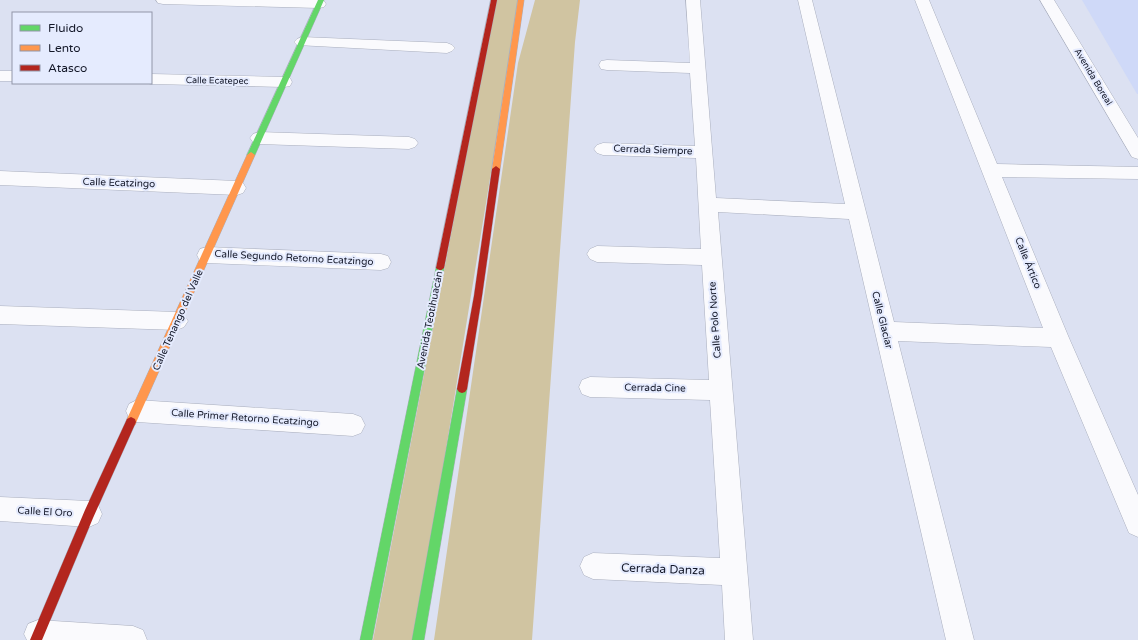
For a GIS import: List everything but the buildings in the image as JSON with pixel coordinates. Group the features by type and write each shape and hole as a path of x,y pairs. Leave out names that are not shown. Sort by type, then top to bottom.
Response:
{"main road":[{"name":"Avenida Teotihuacán","path":"366,640 494,0"},
{"path":"418,640 478,296 521,0"},
{"name":"Calle Tenango del Valle","path":"37,637 90,514 320,2"}],"street":[{"path":"163,0 320,2"},
{"name":"Calle Polo Norte","path":"693,0 739,640"},
{"name":"Calle Glaciar","path":"805,0 960,640"},
{"name":"Calle Ártico","path":"922,0 1058,338 1138,524"},
{"name":"Avenida Boreal","path":"1047,0 1138,153"},
{"path":"302,42 446,48"},
{"path":"606,65 697,68"},
{"path":"0,76 12,76"},
{"name":"Calle Ecatepec","path":"152,79 284,82"},
{"path":"1121,125 1138,124"},
{"path":"259,138 409,143"},
{"name":"Cerrada Siempre","path":"603,149 703,152"},
{"path":"991,170 1138,173"},
{"name":"Calle Ecatzingo","path":"0,178 237,188"},
{"path":"707,204 856,212"},
{"path":"597,254 711,257"},
{"name":"Calle Segundo Retorno Ecatzingo","path":"207,255 382,262"},
{"path":"0,315 177,321"},
{"path":"885,331 1058,338"},
{"name":"Cerrada Cine","path":"590,387 720,390"},
{"name":"Calle Primer Retorno Ecatzingo","path":"137,411 353,425"},
{"name":"Calle El Oro","path":"0,509 90,514"},
{"name":"Cerrada Danza","path":"593,566 734,572"},
{"path":"37,637 133,640"}],"shaded area":[{"path":"496,0 519,0 415,640 373,640"},
{"path":"535,0 580,0 575,42 532,640 434,640 518,63"},
{"path":"1082,0 1138,0 1138,94 1137,94"}],"traffic: fast":[{"path":"251,155 321,0"},
{"path":"366,640 440,268"},
{"path":"418,640 462,389"}],"traffic: slow":[{"path":"496,169 521,0"},
{"path":"131,422 251,155"}],"traffic: jam":[{"path":"440,268 494,0"},
{"path":"462,389 478,296 496,169"},
{"path":"36,640 89,514 131,422"}]}
